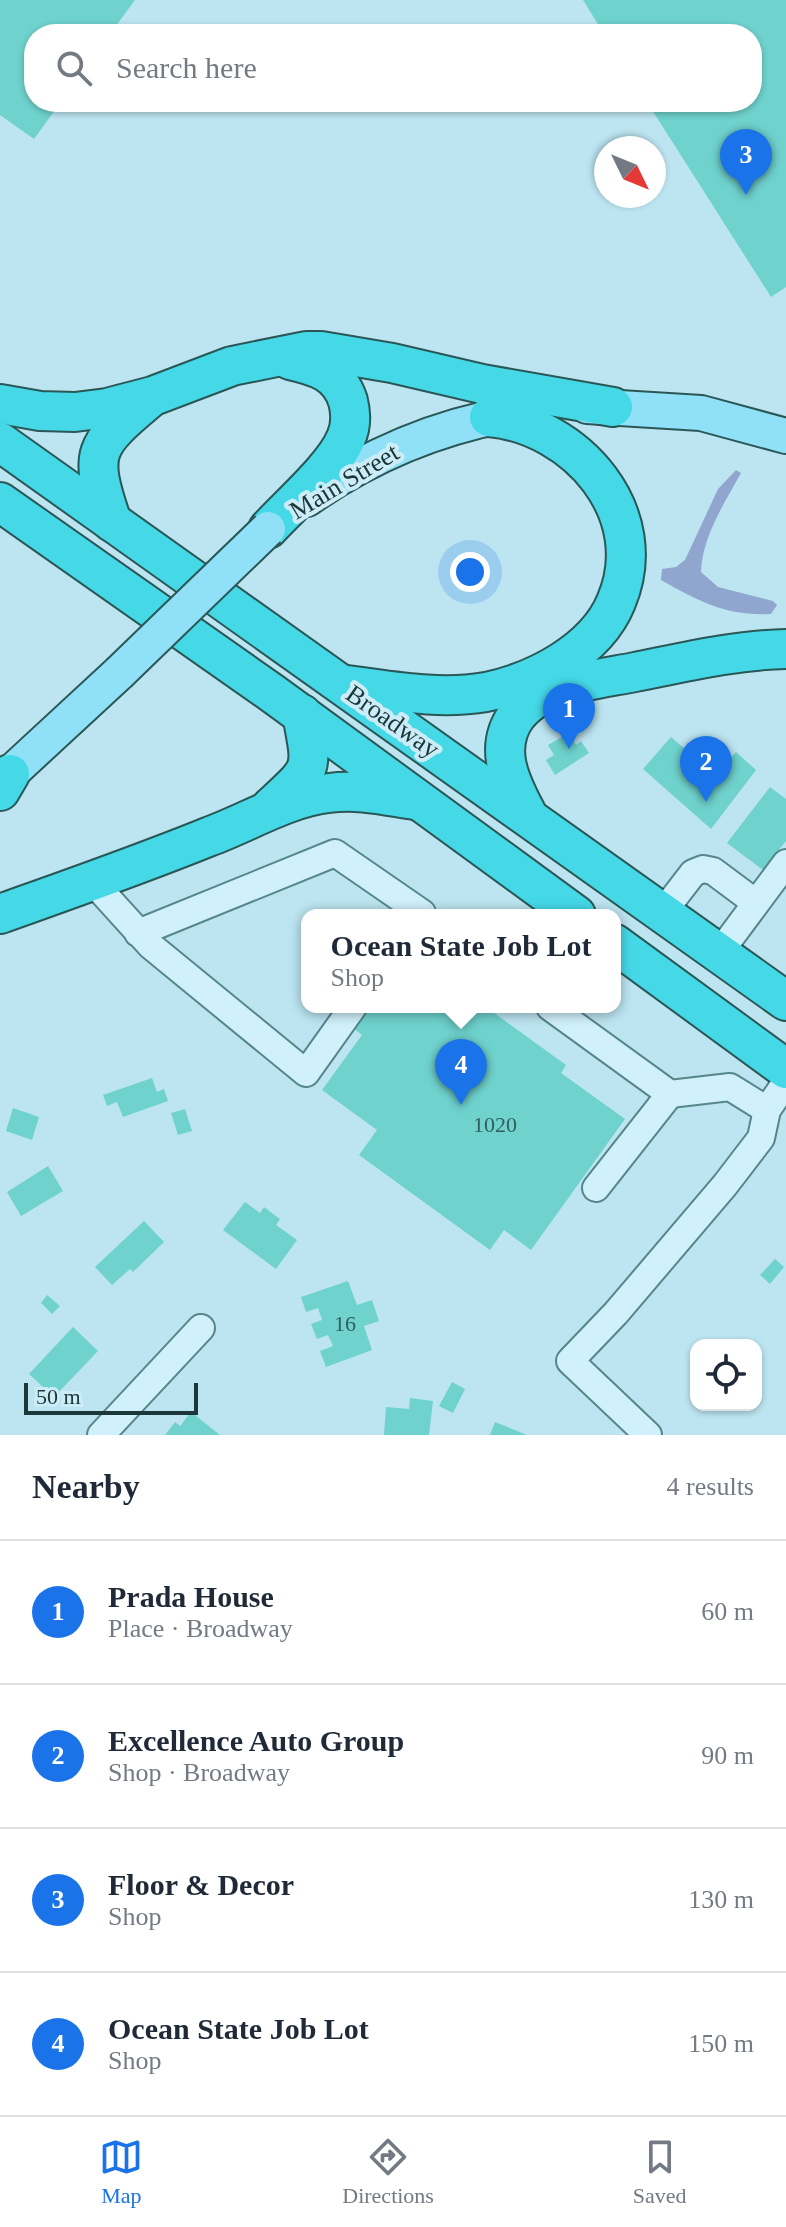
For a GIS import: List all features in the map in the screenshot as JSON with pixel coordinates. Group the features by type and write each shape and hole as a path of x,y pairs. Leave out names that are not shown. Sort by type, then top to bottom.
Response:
{"highway":[{"path":"0,404 40,411 75,412 120,406 232,366 306,351 331,352 482,384 613,407"},
{"path":"268,529 338,452 346,440 350,419 347,398 332,376 313,366 279,358"},
{"path":"112,522 99,484 99,454 113,430 153,396"},
{"path":"339,683 433,697 504,687 538,674 571,655 602,625 616,604 625,570 625,541 618,513 599,478 578,455 552,435 519,421 489,417"},
{"name":"Broadway","path":"0,442 786,1001"},
{"name":"Broadway","path":"0,502 302,714 418,800 547,903"},
{"path":"0,529 45,534"},
{"path":"527,815 510,782 504,758 510,728 517,715 530,703 548,693 599,679 774,647"},
{"path":"268,810 298,783 308,768 309,753 302,714"},
{"path":"0,914 93,882 307,797 344,791 418,800"},
{"path":"0,887 41,900"},
{"path":"624,958 786,1069"}],"main road":[{"name":"Main Street","path":"2,781 268,529 320,490 368,462 449,427 489,417 561,408 613,407 701,413 786,436"}],"street":[{"path":"138,933 335,853 415,909"},
{"path":"719,953 786,863"},
{"path":"663,912 693,873 703,869 713,871 756,903"},
{"path":"93,882 151,946 306,1073 349,1013"},
{"path":"558,1013 670,1094 730,1087 767,1110"},
{"path":"648,1435 570,1361 616,1313 725,1185 761,1138 767,1110 786,1082"},
{"path":"596,1188 670,1094"},
{"path":"101,1435 201,1328"}],"shaded area":[{"path":"736,470 741,473 710,533 701,572 718,587 773,601 777,605 771,614 740,613 714,606 661,580 662,569 676,567 685,560 718,489"}],"building":[{"path":"0,0 135,0 117,24 24,24 24,112 54,112 34,139 0,115"},
{"path":"583,0 786,0 786,287 771,297 653,112 762,112 762,24 598,24"},
{"path":"565,727 576,745 581,741 589,753 555,775 546,760 554,755 548,745 562,737 558,731"},
{"path":"671,737 715,775 736,752 756,770 711,829 643,769"},
{"path":"770,787 786,799 786,841 763,870 727,843"},
{"path":"364,1013 494,1013 566,1065 561,1073 625,1119 531,1250 504,1230 490,1250 359,1155 377,1130 322,1090 362,1035 353,1028"},
{"path":"152,1078 157,1092 164,1089 168,1101 123,1117 117,1102 107,1106 103,1095"},
{"path":"13,1108 39,1117 32,1140 6,1131"},
{"path":"185,1109 192,1131 178,1135 171,1113"},
{"path":"48,1166 63,1191 21,1216 7,1192"},
{"path":"245,1202 260,1213 264,1207 280,1219 276,1225 297,1240 276,1269 223,1230"},
{"path":"144,1221 164,1242 133,1272 130,1269 112,1285 95,1267"},
{"path":"775,1259 784,1267 770,1284 760,1275"},
{"path":"348,1281 357,1305 372,1300 379,1321 364,1326 372,1350 326,1367 320,1351 333,1346 328,1335 317,1339 311,1324 322,1320 318,1308 306,1312 301,1297"},
{"path":"47,1295 60,1306 52,1314 41,1303"},
{"path":"73,1327 98,1351 54,1397 29,1374"},
{"path":"452,1382 465,1389 453,1413 439,1406"},
{"path":"410,1398 433,1401 429,1435 384,1435 386,1407 409,1409"},
{"path":"191,1412 220,1435 165,1435 175,1422 180,1426"},
{"path":"495,1422 527,1435 490,1435"}],"place":[{"name":"Floor & Decor","path":"746,195"},
{"name":"Prada House","path":"569,749"},
{"name":"Excellence Auto Group","path":"706,802"},
{"name":"Ocean State Job Lot","path":"461,1105"}]}
